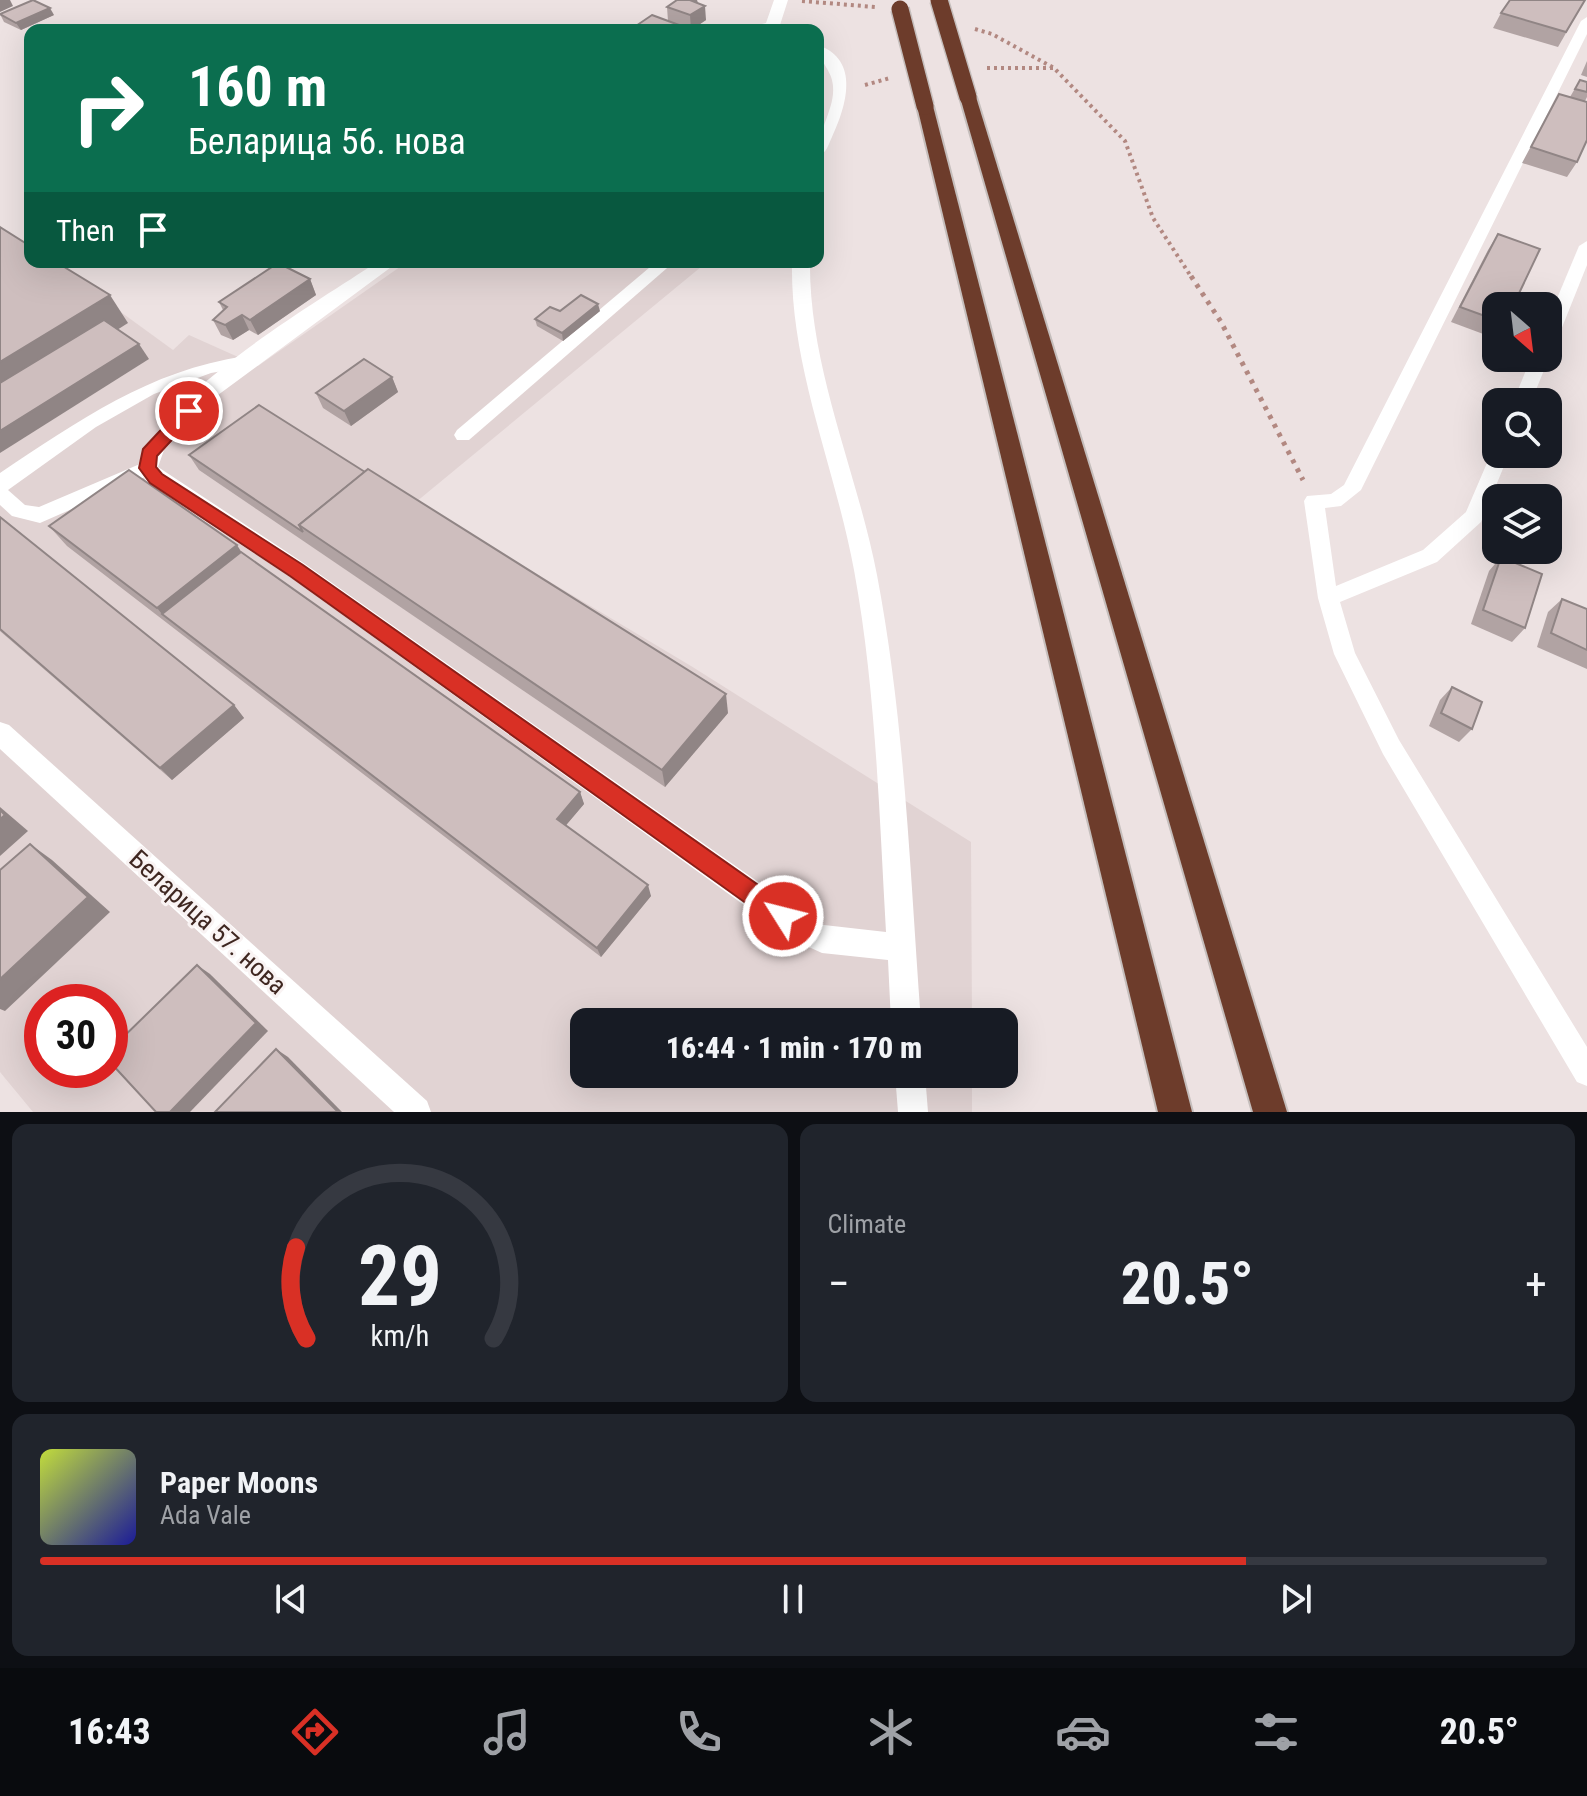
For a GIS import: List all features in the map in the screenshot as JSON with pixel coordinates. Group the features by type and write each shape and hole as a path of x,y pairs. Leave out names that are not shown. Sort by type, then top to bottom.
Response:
{"highway":[{"path":"939,0 1270,1112"},
{"path":"898,3 1175,1112"}],"street":[{"path":"778,24 781,0"},
{"path":"824,57 837,73 841,92 837,114 824,136"},
{"path":"380,268 245,362 161,437 149,454 147,468 156,479 297,570 801,929 822,939 899,947"},
{"path":"801,268 807,344 856,527 877,638 884,689 905,1008"},
{"name":"Беларица 57. нова","path":"0,733 416,1112"},
{"path":"911,1088 913,1112"}],"lane":[{"path":"1587,21 1351,490 1334,501 1314,501 1328,598 1345,654 1391,747 1587,1072"},
{"path":"1562,306 1587,246"},
{"path":"463,435 659,268"},
{"path":"0,486 16,471 151,386 202,369 245,362"},
{"path":"0,494 19,511 40,515 147,468"},
{"path":"1328,598 1430,556 1474,517 1494,468"}],"path":[{"path":"798,1 877,8"},
{"path":"992,34 1054,68 1125,141 1153,218 1221,322 1314,501"}],"shaded area":[{"path":"17,237 24,242 24,268 60,268 173,350 189,335 258,366 398,268 700,268 416,502 691,666 971,842 972,1008 570,1008 570,1088 972,1088 972,1112 33,1112 0,1072 0,246"}],"building":[{"path":"33,0 50,8 16,23 0,14"},
{"path":"677,0 694,0 705,6 690,15 667,7"},
{"path":"1510,0 1585,0 1566,32 1501,13"},
{"path":"652,15 676,24 639,24"},
{"path":"1580,80 1587,82 1587,92 1575,89"},
{"path":"1559,94 1587,102 1587,140 1577,162 1531,147"},
{"path":"0,227 24,242 24,268 66,268 110,295 0,362"},
{"path":"1498,234 1540,249 1520,292 1482,292 1482,315 1460,307"},
{"path":"270,268 288,268 310,279 250,320 242,315 225,325 213,320 227,307 219,302"},
{"path":"581,295 598,304 562,333 535,319 550,307 560,311"},
{"path":"104,320 139,344 0,431 0,383"},
{"path":"364,359 392,377 344,411 316,393"},
{"path":"259,405 365,472 299,525 303,532 189,455"},
{"path":"368,469 726,694 662,770 299,525"},
{"path":"129,470 237,545 157,608 49,526"},
{"path":"0,517 234,705 160,768 0,629"},
{"path":"241,552 580,792 557,819 648,885 597,948 162,614"},
{"path":"1499,564 1518,564 1542,574 1525,628 1483,610"},
{"path":"1562,599 1587,609 1587,650 1551,633"},
{"path":"1452,687 1482,702 1472,729 1441,713"},
{"path":"30,844 88,897 0,979 0,870"},
{"path":"197,965 256,1023 170,1112 156,1112 128,1082 128,1032"},
{"path":"276,1049 338,1112 215,1112"}],"route":[{"path":"189,411 161,437 149,454 147,468 156,479 297,570 783,916"}]}
